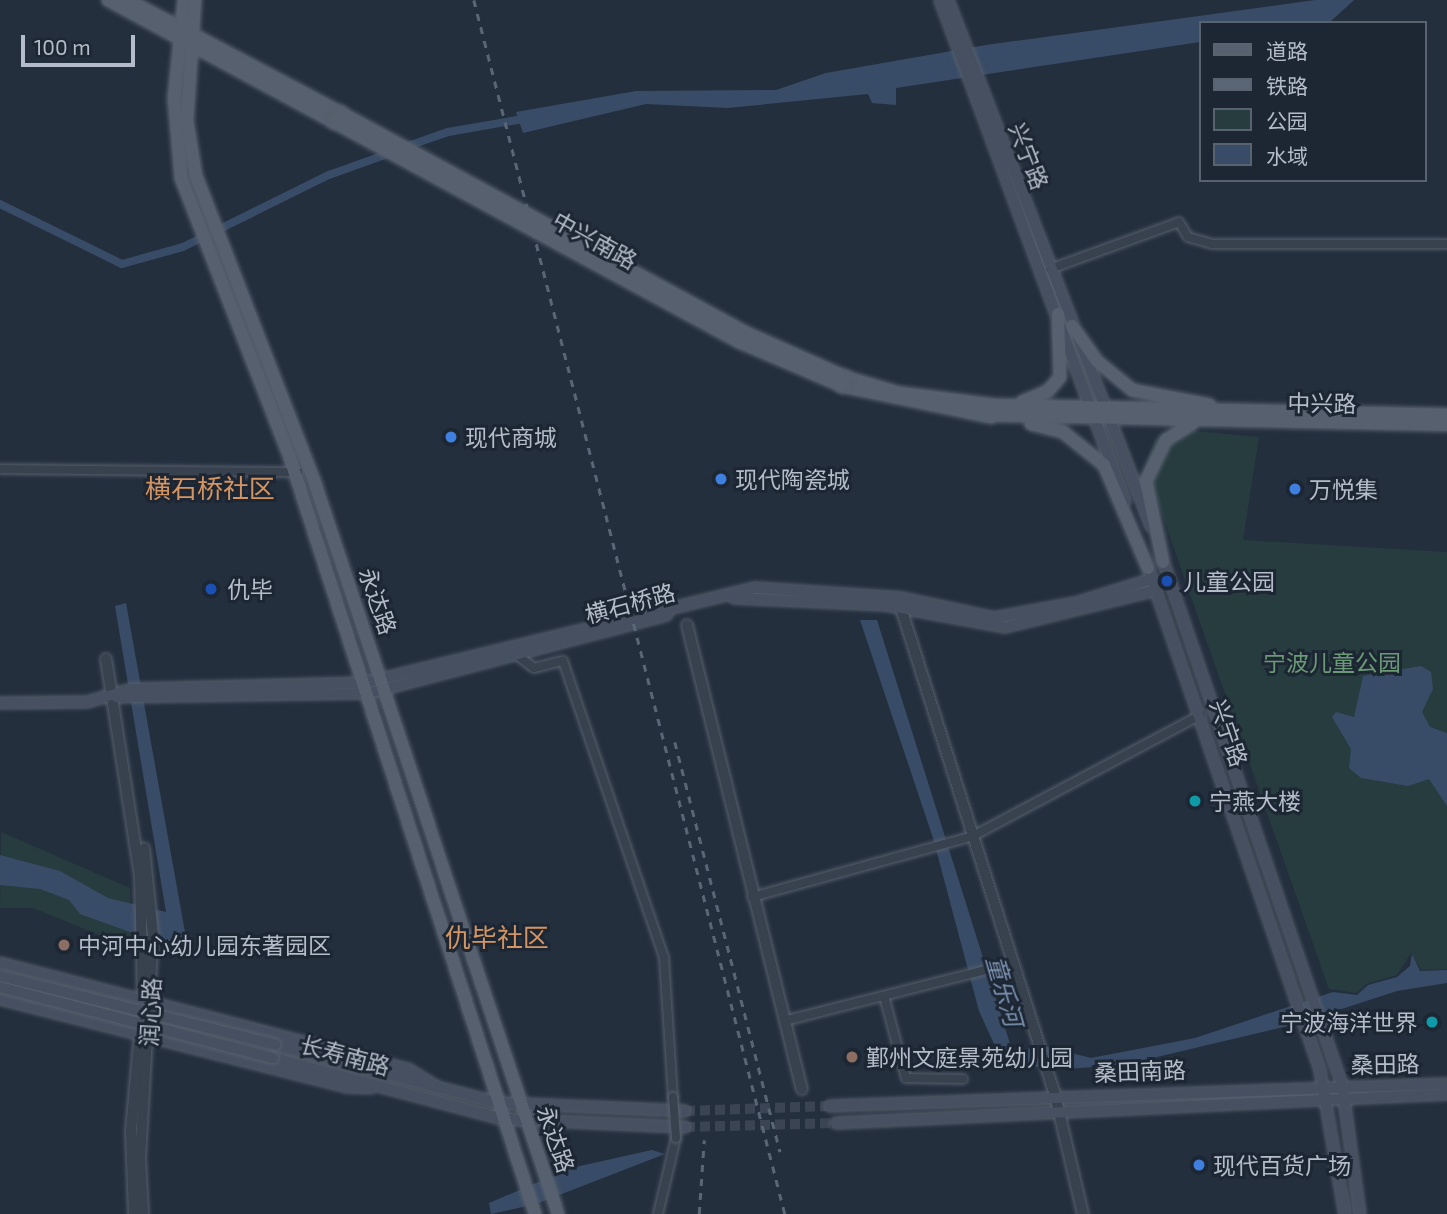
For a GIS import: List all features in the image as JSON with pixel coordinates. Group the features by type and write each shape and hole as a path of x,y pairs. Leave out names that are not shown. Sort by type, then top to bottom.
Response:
{"main road":[{"name":"中兴南路","path":"108,0 181,32"},
{"name":"中兴南路","path":"128,0 194,40 740,342 843,382 985,410 1063,432 1086,447 1111,476 1152,579"},
{"name":"永达路","path":"184,0 174,134 195,219 295,472 535,1214"},
{"name":"永达路","path":"195,0 187,121 208,214 311,472 384,684 558,1214"},
{"name":"兴宁路","path":"940,0 955,33 1094,413 1306,1026 1326,1091 1345,1214"},
{"name":"兴宁路","path":"948,0 955,33"},
{"name":"兴宁路","path":"983,109 1111,414 1312,990 1343,1090 1360,1214"},
{"name":"兴宁路","path":"1056,383 1064,364 1058,314"},
{"name":"兴宁路","path":"1072,326 1097,361 1132,390"},
{"name":"中兴南路","path":"985,410 1036,398 1056,383"},
{"name":"中兴路","path":"1132,390 1219,411"},
{"name":"中兴路","path":"985,410 1094,413 1196,422 1447,425"},
{"name":"中兴路","path":"1111,414 1219,411 1447,415"},
{"path":"1163,562 1147,494 1157,453 1196,422"},
{"name":"横石桥路","path":"0,703 113,697 132,689 367,688 740,597 901,608 1014,627 1152,579"},
{"name":"横石桥路","path":"384,684 755,588 901,598 994,618 1076,603 1152,579"},
{"path":"0,963 408,1069 439,1088"},
{"name":"长寿南路","path":"0,976 499,1103 685,1111"},
{"name":"长寿南路","path":"0,987 503,1119 685,1128"},
{"path":"0,999 347,1087 389,1088"},
{"name":"桑田路","path":"1326,1091 1447,1084"},
{"name":"桑田路","path":"1343,1090 1447,1094"},
{"name":"桑田南路","path":"830,1106 1055,1095 1326,1091"},
{"name":"桑田南路","path":"836,1123 1059,1112 1326,1091"}],"street":[{"path":"1050,270 1179,222 1188,237 1212,244 1447,244"},
{"path":"0,469 311,472"},
{"path":"901,608 1010,964 1055,1095 1083,1214"},
{"path":"687,625 752,897 802,1089"},
{"path":"514,653 534,668 563,661 664,958 676,1138 658,1214"},
{"name":"润心路","path":"106,659 153,935 140,1158 143,1214"},
{"path":"752,897 973,836 1200,715"},
{"name":"润心路","path":"134,812 143,999 131,1130 134,1214"},
{"path":"784,1021 1010,964"},
{"path":"884,996 906,1078 963,1079"}],"green space":[{"name":"宁波儿童公园","path":"1186,430 1259,437 1243,540 1447,552 1447,969 1421,970 1411,953 1397,975 1366,984 1357,993 1329,989 1145,466 1155,439"},
{"path":"1,832 130,888 131,948 33,908 0,908"}],"water":[{"path":"1315,0 1354,0 1331,21 1198,21 1198,42 896,88 896,105 872,103 868,94 728,108 646,104 523,133 516,112 636,91 776,90 826,73 986,45"},
{"path":"126,603 188,949 185,952 80,914 69,900 40,889 0,885 0,855 60,871 108,898 166,912 115,606"},
{"path":"860,620 877,620 1012,1050 1048,1047 1091,1058 1195,1038 1333,992 1357,995 1368,985 1397,977 1410,966 1412,954 1420,971 1447,970 1447,983 1397,991 1292,1025 1123,1065 1051,1070 1001,1059 979,1011 933,838"},
{"path":"1421,666 1431,672 1433,689 1422,712 1430,727 1447,733 1447,806 1429,779 1408,786 1361,778 1349,768 1351,749 1332,717 1336,712 1354,717 1363,676"},
{"path":"652,1150 665,1154 536,1204 491,1214 489,1203 571,1168"}],"waterway":[{"path":"402,148 448,132 529,118"},
{"path":"0,204 122,264 183,247 329,175 390,153"}],"tunnel":[{"path":"685,1111 830,1106"},
{"path":"685,1127 836,1123"}],"railway":[{"path":"474,0 785,1214"},
{"path":"675,742 780,1152"},
{"path":"699,1214 704,1140"}],"place":[{"name":"现代商城","path":"451,437"},
{"name":"现代陶瓷城","path":"721,479"},
{"name":"万悦集","path":"1295,489"},
{"name":"儿童公园","path":"1167,581"},
{"name":"仇毕","path":"211,589"},
{"name":"宁燕大楼","path":"1195,801"},
{"name":"中河中心幼儿园东著园区","path":"64,945"},
{"name":"宁波海洋世界","path":"1432,1022"},
{"name":"鄞州文庭景苑幼儿园","path":"852,1057"},
{"name":"现代百货广场","path":"1199,1165"}],"district":[{"name":"横石桥社区","path":"210,488"},
{"name":"仇毕社区","path":"497,937"}],"water label":[{"name":"童乐河","path":"1005,991"}]}
